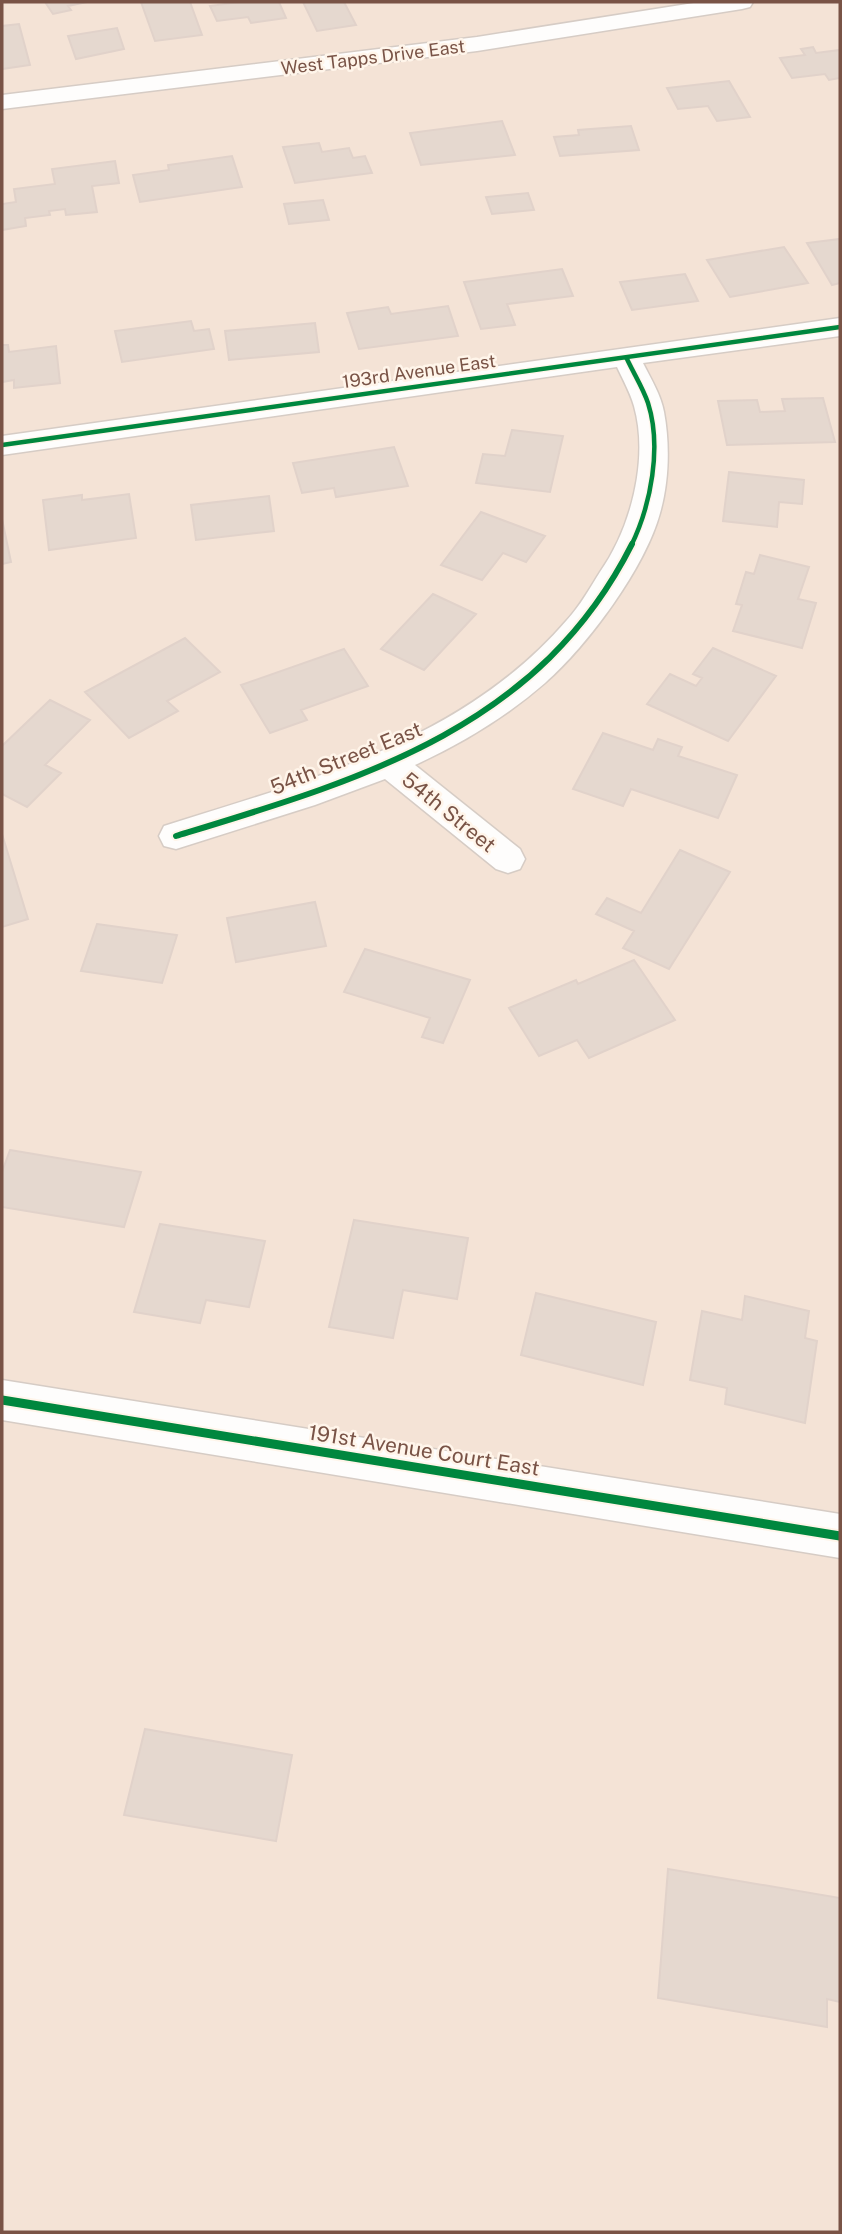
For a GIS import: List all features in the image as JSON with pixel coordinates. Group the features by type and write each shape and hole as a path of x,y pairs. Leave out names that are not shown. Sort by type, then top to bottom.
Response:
{"street":[{"name":"West Tapps Drive East","path":"2,102 477,44 742,2"},
{"name":"193rd Avenue East","path":"2,445 840,327"},
{"name":"54th Street East","path":"176,836 313,794 390,764 477,719 517,689 575,633 604,596 628,553 645,512 652,458 650,411 627,359"},
{"name":"54th Street","path":"390,764 508,859"},
{"name":"191st Avenue Court East","path":"2,1400 840,1536"}],"shaded area":[{"path":"2,2 840,2 840,2232 2,2232"}],"building":[{"path":"45,2 87,2 68,6 71,10 53,14"},
{"path":"141,2 190,2 202,35 155,41"},
{"path":"239,2 279,2 286,18 251,23 248,17 217,21 210,6"},
{"path":"303,2 344,2 356,25 317,31"},
{"path":"19,24 30,65 2,69 2,26"},
{"path":"117,28 124,49 76,59 68,36"},
{"path":"813,47 816,53 840,50 840,78 829,80 825,74 792,78 780,58 805,55 801,49"},
{"path":"729,81 750,117 717,121 708,106 678,109 667,88"},
{"path":"502,121 515,155 421,165 410,133"},
{"path":"631,126 639,150 560,156 554,137 579,135 578,130"},
{"path":"319,143 322,152 349,148 353,158 365,156 372,173 295,183 283,147"},
{"path":"232,156 242,187 140,202 133,175 169,170 168,165"},
{"path":"115,161 119,183 92,186 97,212 66,215 65,209 49,211 50,215 25,218 26,226 2,230 2,204 16,202 14,189 55,184 52,169"},
{"path":"528,193 534,210 492,214 486,197"},
{"path":"323,200 329,220 289,224 284,204"},
{"path":"840,239 840,283 832,285 807,243"},
{"path":"784,247 808,283 730,297 707,260"},
{"path":"562,269 573,296 507,304 515,325 481,329 464,282"},
{"path":"685,274 698,301 632,310 620,282"},
{"path":"448,306 458,336 359,349 347,313 388,307 391,314"},
{"path":"191,321 194,331 209,329 214,349 122,362 115,331"},
{"path":"315,323 319,352 229,360 225,331"},
{"path":"2,345 8,345 9,352 56,346 60,383 14,388 14,380 2,382"},
{"path":"823,398 835,442 727,445 718,401 757,400 760,412 785,411 782,399"},
{"path":"512,430 563,436 550,492 476,483 483,454 505,456"},
{"path":"394,447 408,486 336,497 334,488 302,493 293,463"},
{"path":"729,472 804,480 802,504 779,502 777,527 723,521"},
{"path":"129,494 136,538 49,550 43,500 82,495 82,500"},
{"path":"269,496 274,531 196,540 191,505"},
{"path":"481,512 545,536 526,562 503,553 482,580 441,565"},
{"path":"2,519 11,562 2,564"},
{"path":"760,555 809,567 798,599 816,603 802,648 733,631 742,605 736,604 746,572 754,574"},
{"path":"433,594 476,614 424,670 381,649"},
{"path":"185,638 220,672 167,701 178,711 129,738 85,692"},
{"path":"713,648 776,676 728,741 647,704 670,674 696,686 702,678 693,674"},
{"path":"344,649 368,686 301,710 307,720 270,733 241,685"},
{"path":"50,700 90,720 45,765 61,773 27,807 2,794 2,746"},
{"path":"603,733 653,750 658,739 682,747 678,756 737,775 718,818 631,789 623,806 573,789"},
{"path":"2,834 28,919 2,927"},
{"path":"680,850 730,872 669,969 623,948 634,931 596,914 607,898 641,913"},
{"path":"315,902 326,946 236,962 227,918"},
{"path":"97,924 177,935 162,983 81,971"},
{"path":"365,949 470,980 443,1043 422,1037 430,1018 344,992"},
{"path":"634,960 675,1020 589,1058 577,1040 539,1056 509,1008 576,980 578,984"},
{"path":"10,1150 141,1172 124,1227 2,1207 2,1172"},
{"path":"354,1220 468,1238 457,1299 403,1290 393,1338 329,1327"},
{"path":"160,1224 265,1241 249,1307 206,1300 200,1323 134,1312"},
{"path":"536,1293 656,1322 643,1385 521,1355"},
{"path":"745,1296 809,1311 805,1338 817,1341 805,1423 725,1404 727,1388 690,1380 702,1311 742,1320"},
{"path":"145,1729 292,1755 276,1841 124,1815"},
{"path":"668,1869 840,1898 840,2002 827,1999 827,2027 658,1998"}],"cycle path":[{"path":"2,445 840,327"},
{"path":"176,836 303,796 426,746 482,714 534,674 580,627 626,557 640,528 647,502 651,477 652,423 643,392 627,359"},
{"path":"2,1400 840,1536"}]}
